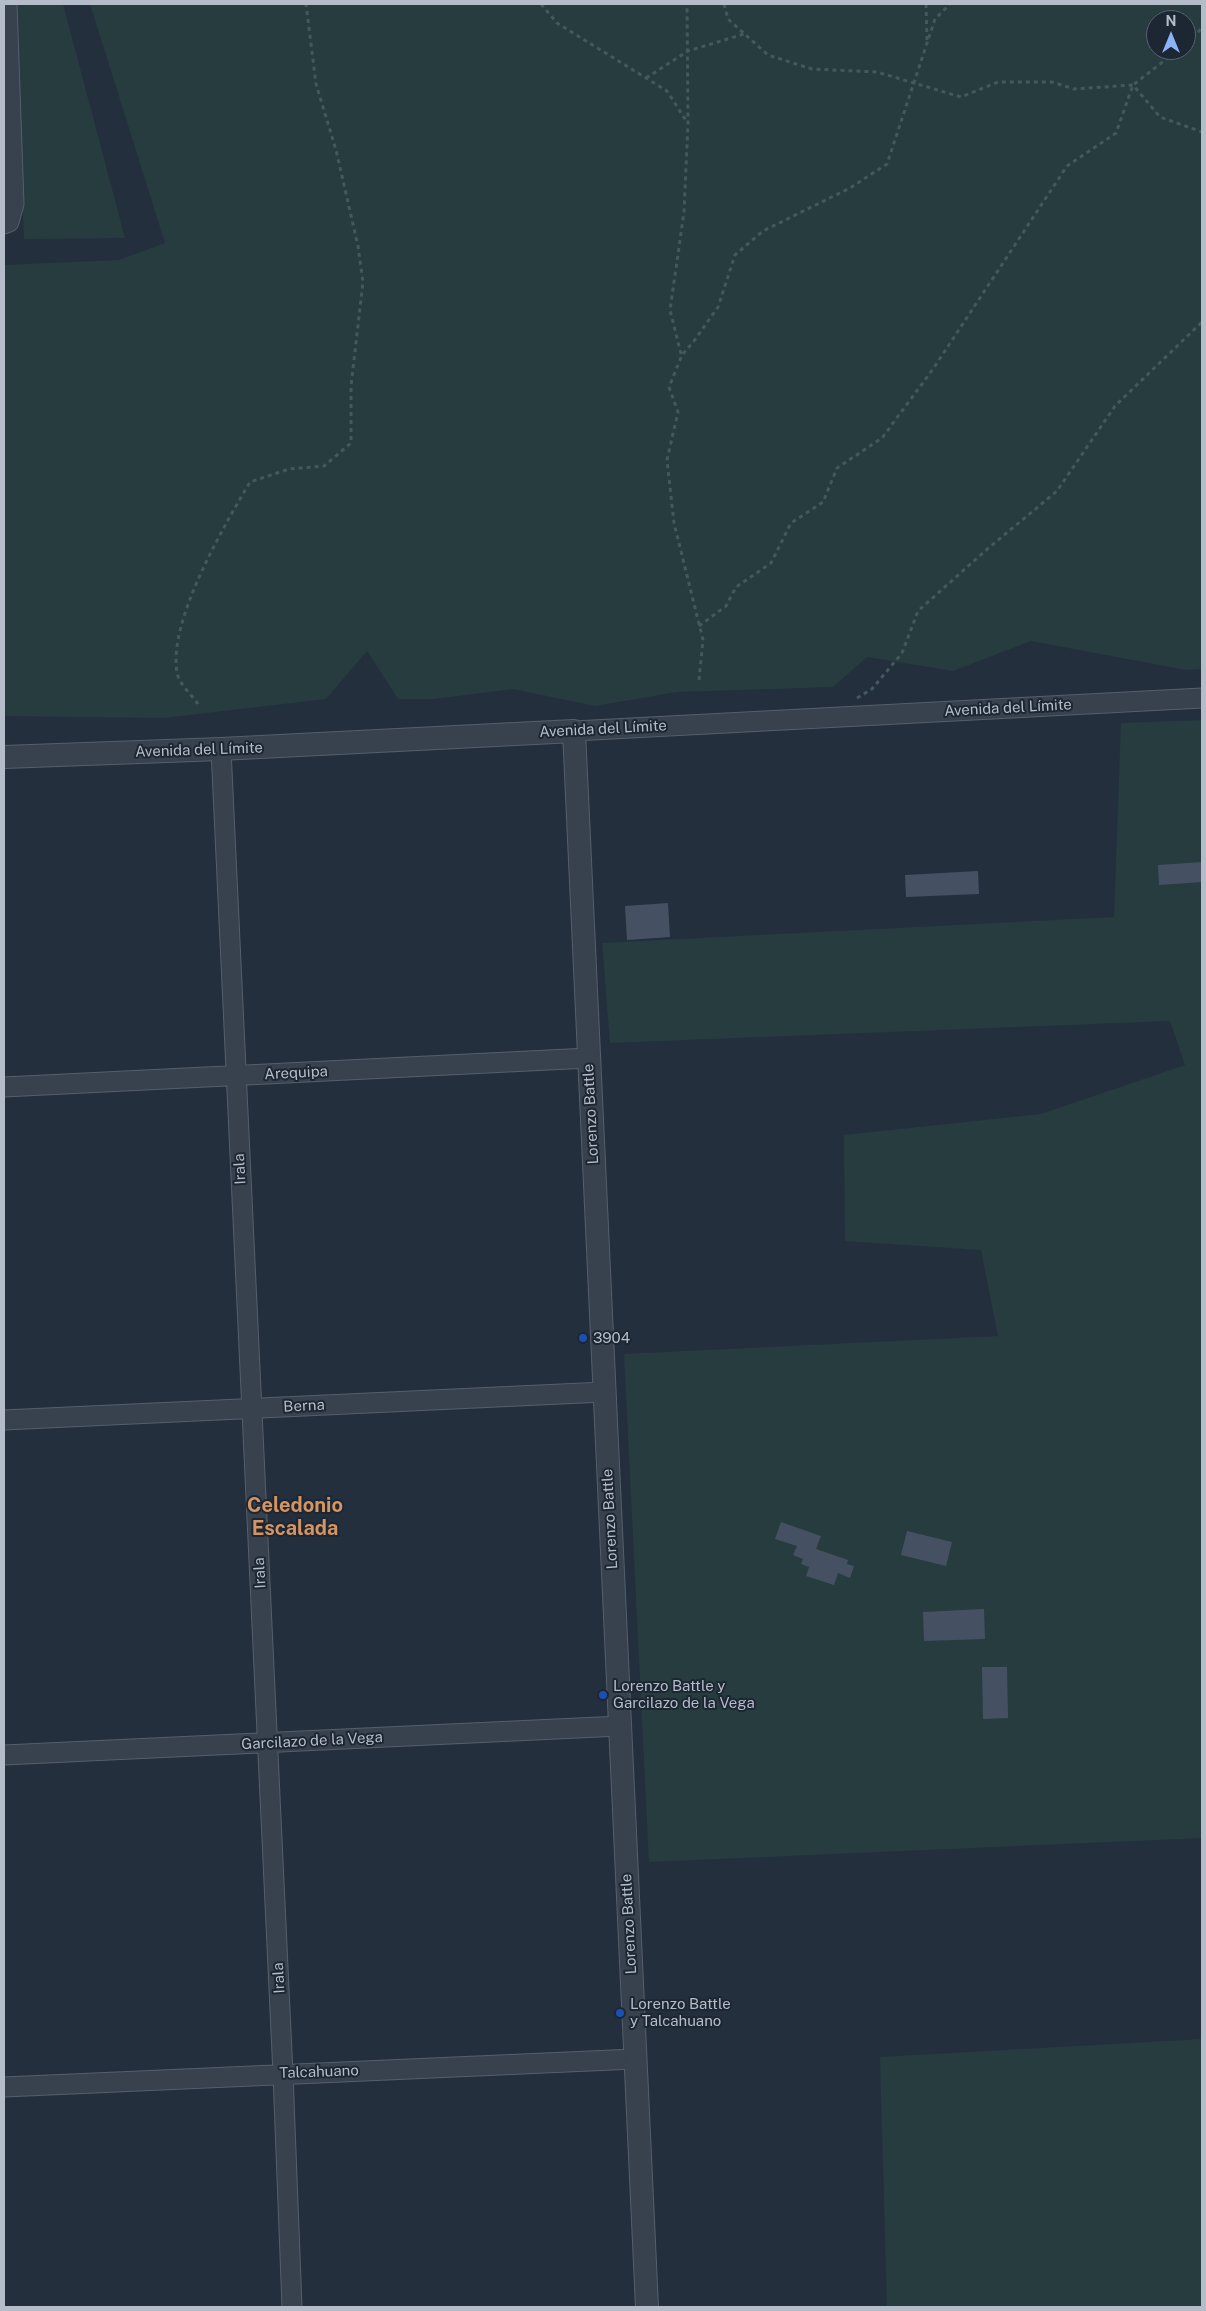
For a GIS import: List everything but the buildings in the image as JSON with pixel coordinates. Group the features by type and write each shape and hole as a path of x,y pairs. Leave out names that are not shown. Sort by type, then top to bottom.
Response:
{"street":[{"path":"6,5 14,204 6,223"},
{"name":"Avenida del Límite","path":"4,757 220,750 1202,698"},
{"name":"Lorenzo Battle","path":"574,731 647,2307"},
{"name":"Irala","path":"220,750 268,1743 292,2307"},
{"name":"Arequipa","path":"4,1087 589,1058"},
{"name":"Berna","path":"4,1420 604,1392"},
{"name":"Garcilazo de la Vega","path":"4,1755 620,1726"},
{"name":"Talcahuano","path":"4,2087 635,2059"}],"path":[{"path":"198,704 177,675 175,653 190,597 250,482 289,469 324,466 351,443 351,386 363,282 358,246 336,150 316,84 306,4"},
{"path":"541,4 557,24 667,91 688,124"},
{"path":"682,355 670,310 684,212 688,124 687,4"},
{"path":"724,4 728,19 768,55 812,69 878,72 961,97 998,82 1052,82 1074,89 1133,85"},
{"path":"926,4 927,43"},
{"path":"699,680 703,640 674,524 667,460 678,412 669,387 682,355 694,342 718,307 735,255 764,232 850,188 887,164 935,19 950,4"},
{"path":"646,78 688,51 744,34"},
{"path":"700,626 726,606 736,587 771,563 791,523 823,502 837,468 882,438 934,369 1067,166 1116,133 1133,85 1165,60"},
{"path":"1133,85 1160,117 1202,132"},
{"path":"856,698 872,689 902,653 918,611 985,551 1058,491 1115,406 1202,322"}],"green space":[{"path":"14,4 63,4 125,238 24,239"},
{"path":"90,4 1202,4 1202,669 1186,670 1031,641 953,671 867,657 833,687 677,692 595,706 513,689 433,699 398,699 367,651 326,699 164,718 4,716 4,265 119,260 165,243"},
{"path":"1202,720 1202,1838 649,1862 624,1354 998,1336 981,1250 845,1241 844,1135 1041,1114 1185,1065 1170,1021 610,1043 602,943 1114,917 1121,723"},
{"path":"1202,2039 1202,2307 887,2307 880,2057"}],"place":[{"name":"3904","path":"583,1338"},
{"name":"Lorenzo Battle y Garcilazo de la Vega","path":"603,1695"},
{"name":"Lorenzo Battle y Talcahuano","path":"620,2013"}],"district":[{"name":"Celedonio Escalada","path":"295,1518"}]}
